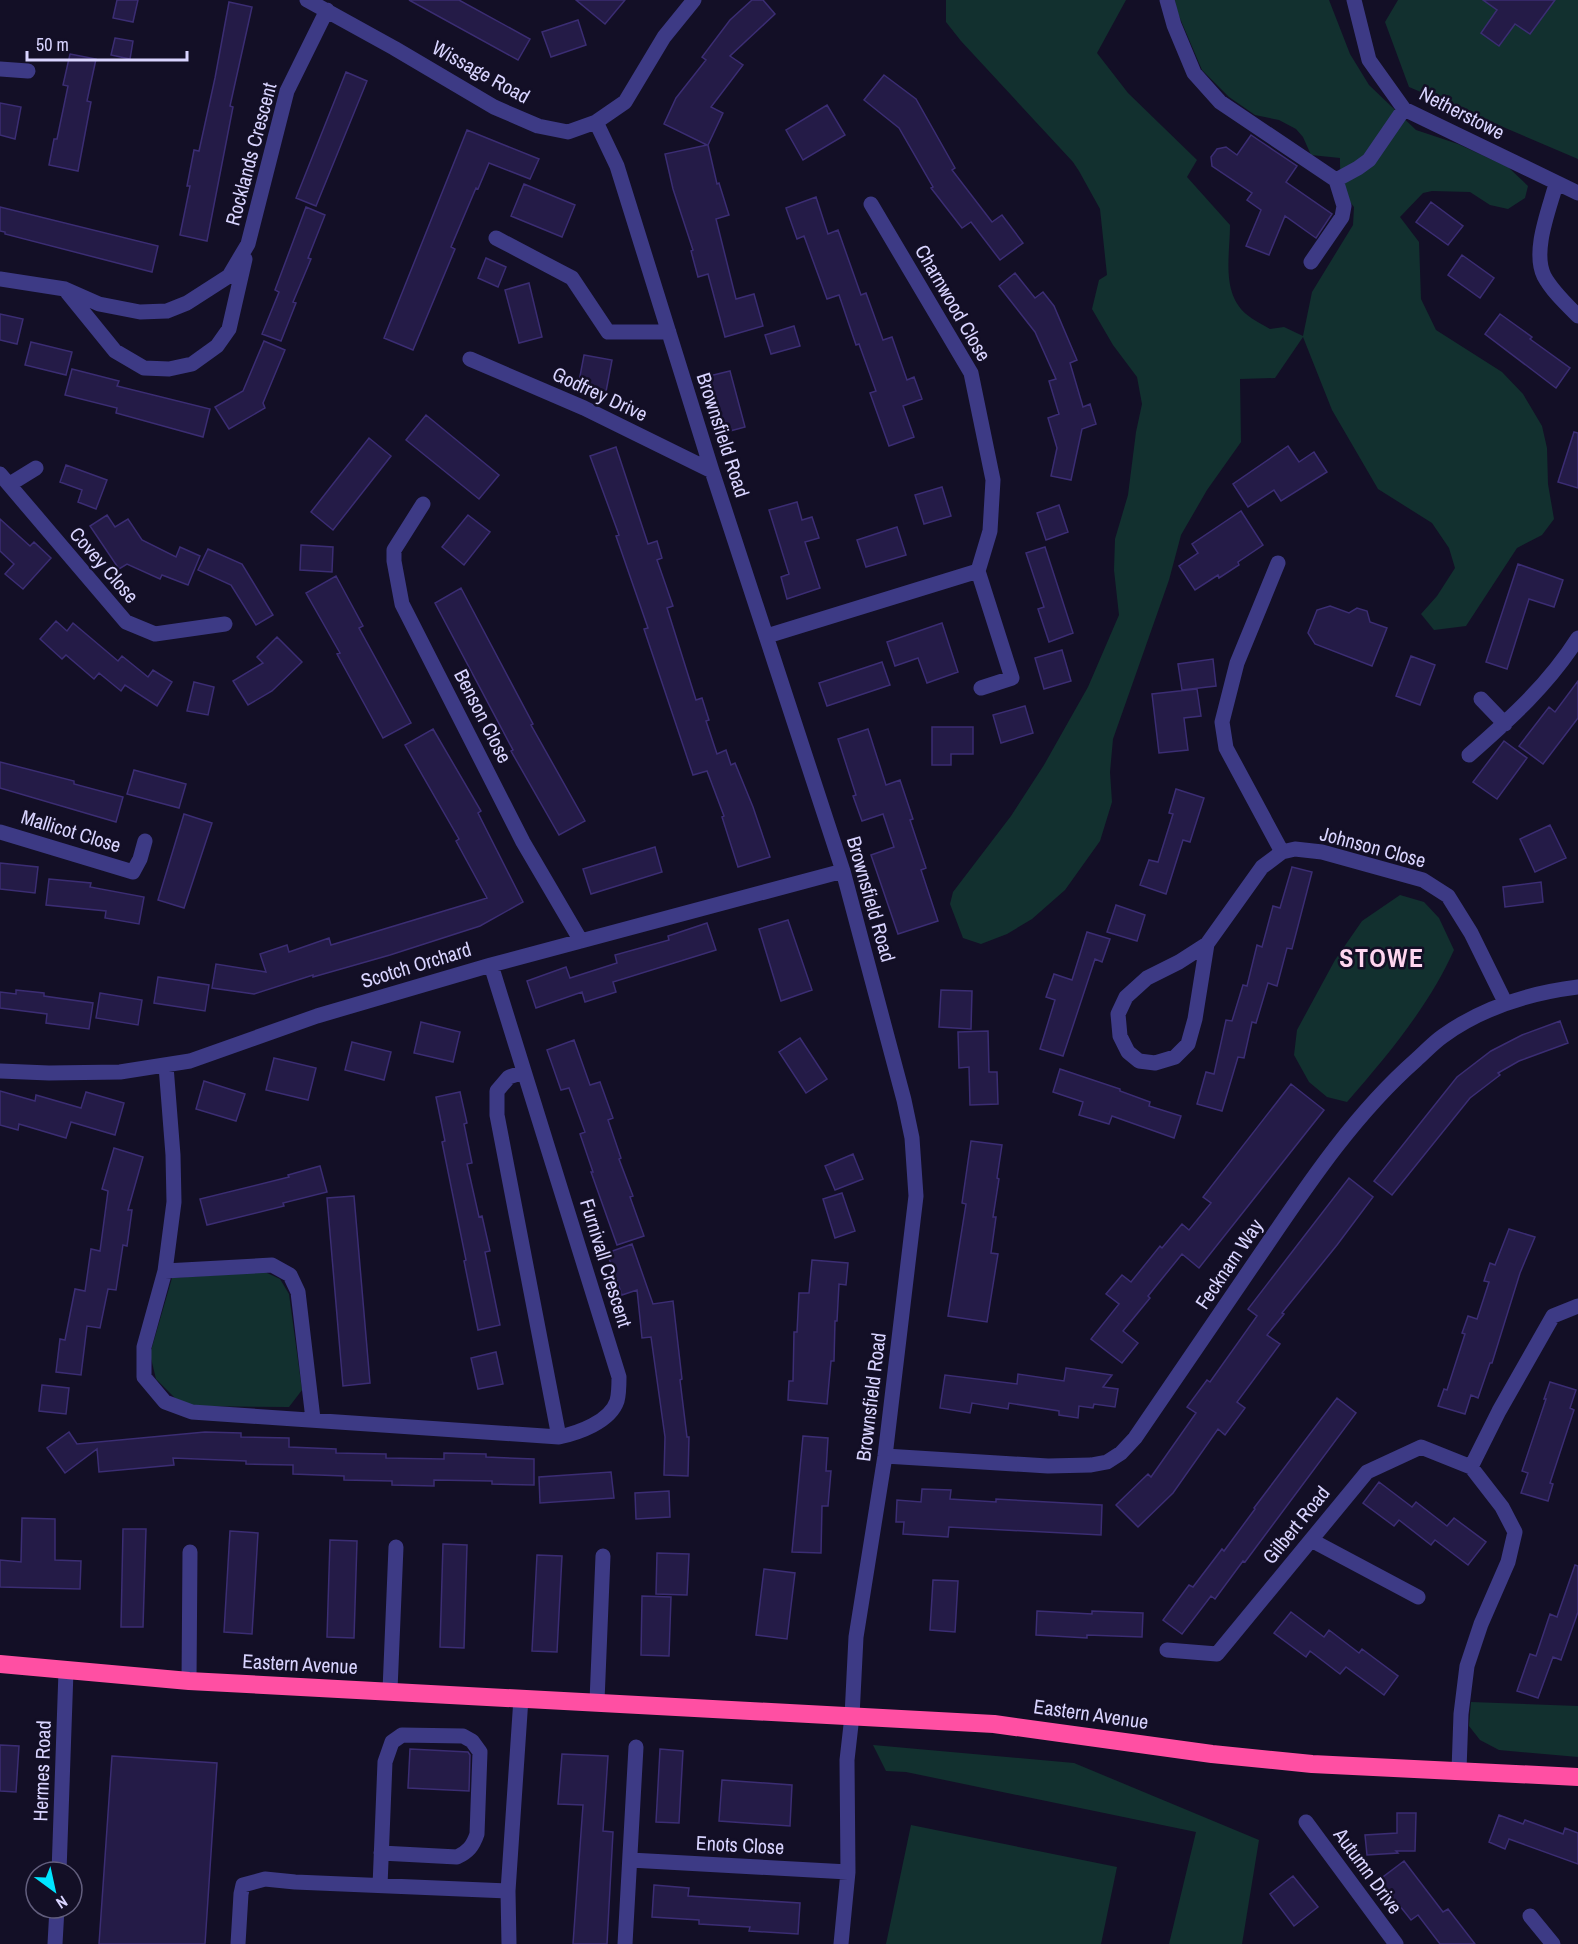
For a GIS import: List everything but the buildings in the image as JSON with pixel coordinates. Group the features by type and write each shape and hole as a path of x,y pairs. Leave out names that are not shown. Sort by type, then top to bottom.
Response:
{"highway":[{"name":"Eastern Avenue","path":"0,1664 189,1681 994,1724 1212,1754 1312,1764 1578,1777"}],"street":[{"name":"Wissage Road","path":"307,0 494,107 538,126 568,132 596,122 626,102 664,37 694,0"},
{"path":"1167,0 1174,26 1194,73 1220,102 1336,180 1344,206 1342,217 1311,262"},
{"name":"Netherstowe","path":"1354,0 1369,60 1404,109 1578,193"},
{"name":"Rocklands Crescent","path":"64,289 115,351 144,368 169,369 192,364 217,346 229,329 287,91 327,10"},
{"path":"0,69 28,71"},
{"path":"1336,180 1369,160 1404,109"},
{"name":"Brownsfield Road","path":"596,122 617,166 712,471 843,871 912,1138 916,1196 885,1456 856,1637 847,1760 848,1872 841,1944"},
{"path":"1556,184 1539,249 1544,275 1562,300 1578,316"},
{"name":"Charnwood Close","path":"871,204 971,373 993,480 990,531 978,571"},
{"path":"496,238 572,278 608,332 669,332"},
{"name":"Rocklands Crescent","path":"0,279 64,289 99,303 140,312 167,311 187,303 229,276 248,244"},
{"name":"Godfrey Drive","path":"470,359 584,408 712,471"},
{"name":"Covey Close","path":"36,468 5,479 41,525 126,622 155,634 225,624"},
{"name":"Benson Close","path":"423,504 394,550 402,604 523,842 581,941"},
{"path":"1207,944 1196,1019 1188,1044 1175,1057 1155,1063 1139,1061 1128,1052 1120,1036 1118,1014 1126,997 1147,978 1179,962 1207,944 1262,867 1282,852 1226,748 1222,722 1237,663 1278,563"},
{"path":"767,636 978,571 1012,678 981,688"},
{"path":"1469,755 1530,699 1561,665 1578,638"},
{"path":"1481,699 1504,724"},
{"name":"Mallicot Close","path":"0,832 133,872 140,859 145,841"},
{"name":"Johnson Close","path":"1282,852 1295,849 1322,852 1423,880 1448,896 1471,933 1505,1002"},
{"name":"Scotch Orchard","path":"0,1071 120,1072 190,1061 317,1016 491,964 843,871"},
{"name":"Furnivall Crescent","path":"166,1066 174,1202 165,1270 144,1347 144,1377 165,1402 192,1412 559,1437 575,1434 600,1422 617,1402 619,1377 491,964"},
{"name":"Fecknam Way","path":"885,1456 1048,1466 1091,1465 1107,1462 1121,1453 1135,1438 1306,1188 1362,1114 1401,1073 1442,1036 1472,1018 1505,1002 1578,987"},
{"path":"524,1071 509,1077 497,1091 497,1115 559,1437"},
{"path":"165,1270 272,1265 290,1275 298,1292 313,1419"},
{"path":"1459,1770 1461,1714 1467,1666 1481,1624 1508,1562 1515,1532 1502,1507 1472,1467 1499,1411 1553,1316 1578,1306"},
{"name":"Gilbert Road","path":"1167,1650 1218,1654 1367,1472 1421,1447 1472,1467"},
{"path":"1311,1540 1418,1597"},
{"path":"390,1690 396,1547"},
{"path":"189,1681 190,1552"},
{"path":"597,1701 603,1556"},
{"name":"Hermes Road","path":"59,1860 66,1671"},
{"path":"509,1944 508,1891 521,1698"},
{"path":"380,1886 381,1853 385,1762 392,1742 402,1735 463,1736 472,1741 480,1752 477,1825 474,1843 466,1853 457,1857 381,1853"},
{"path":"626,1944 636,1747"},
{"name":"Autumn Drive","path":"1306,1822 1396,1944"},
{"name":"Enots Close","path":"630,1860 848,1872"},
{"path":"238,1944 241,1894 246,1884 266,1879 508,1891"},
{"path":"1530,1916 1553,1944"},
{"path":"55,1944 56,1920"}],"green space":[{"path":"946,0 1126,0 1097,53 1128,93 1197,160 1187,177 1230,225 1228,261 1230,284 1238,305 1246,314 1270,329 1284,327 1303,336 1312,292 1353,225 1354,207 1346,196 1342,184 1340,158 1311,155 1303,137 1296,129 1279,120 1255,115 1229,97 1202,70 1176,9 1175,0 1329,0 1350,54 1369,85 1416,130 1458,144 1508,167 1528,186 1525,198 1508,209 1490,205 1470,192 1432,191 1423,193 1400,217 1419,242 1421,299 1436,330 1502,372 1523,394 1542,426 1547,448 1548,484 1554,519 1542,535 1517,548 1466,626 1434,630 1421,614 1437,596 1455,568 1449,548 1432,523 1378,489 1332,410 1303,337 1275,378 1240,379 1241,442 1207,490 1181,535 1169,580 1113,739 1110,772 1112,802 1100,841 1065,890 1032,919 1007,934 981,944 963,938 950,904 953,892 1011,816 1044,765 1088,687 1119,615 1114,570 1115,539 1128,495 1142,404 1137,377 1113,345 1092,309 1099,280 1107,275 1100,209 1073,162 946,22"},
{"path":"1398,0 1578,0 1578,159 1409,87 1385,22"},
{"path":"1400,895 1424,902 1439,918 1454,950 1420,1011 1347,1102 1327,1097 1309,1082 1294,1055 1297,1030 1335,960 1362,921"},
{"path":"265,1272 280,1279 289,1294 302,1390 289,1407 193,1406 175,1398 156,1379 150,1354 172,1278"},
{"path":"1471,1702 1578,1706 1578,1757 1499,1750 1480,1740 1469,1726"},
{"path":"873,1745 1074,1763 1259,1840 1242,1944 1169,1944 1196,1832 906,1772 886,1771"},
{"path":"911,1825 1117,1867 1101,1944 886,1944"}],"district":[{"name":"STOWE","path":"1382,958"}]}
